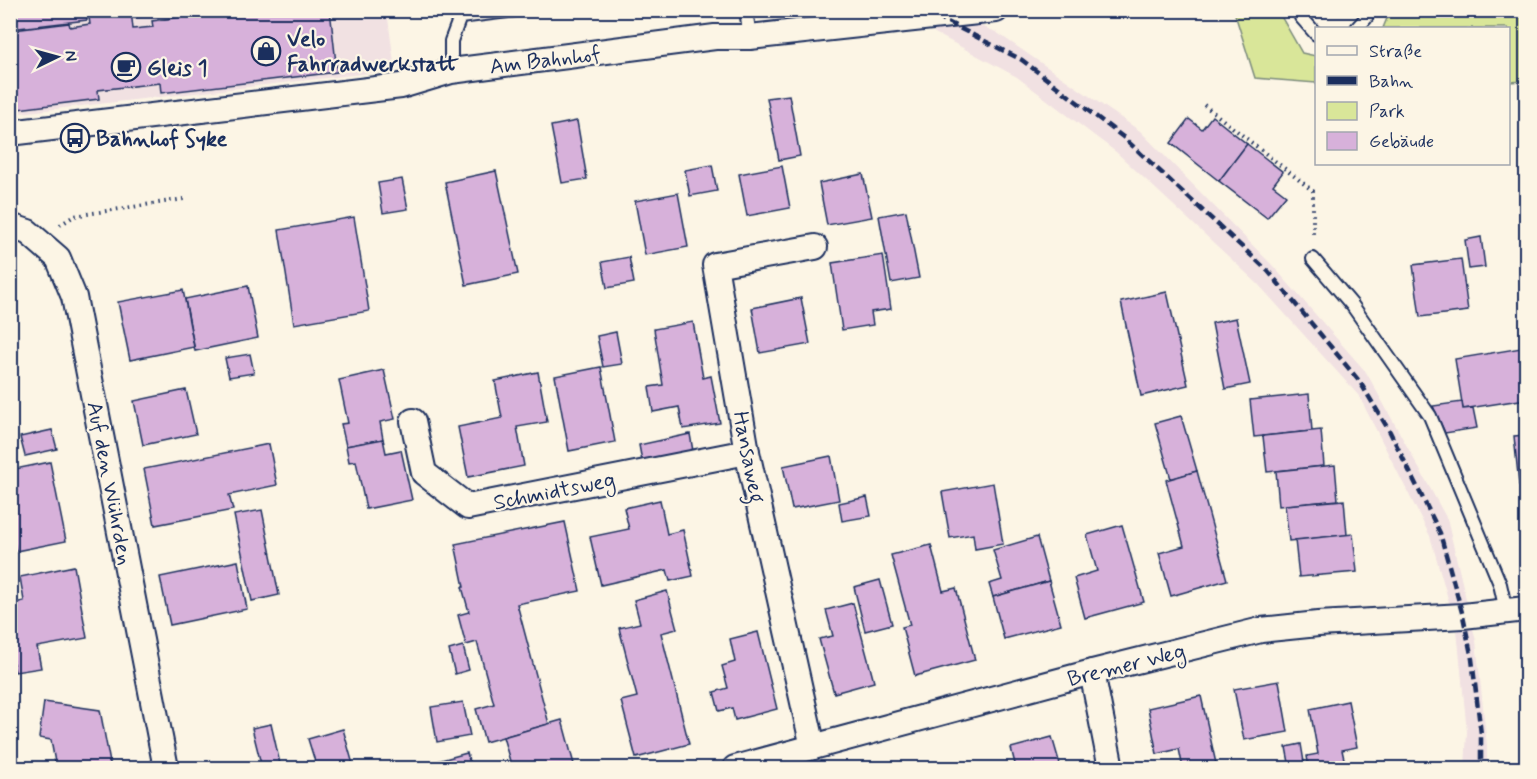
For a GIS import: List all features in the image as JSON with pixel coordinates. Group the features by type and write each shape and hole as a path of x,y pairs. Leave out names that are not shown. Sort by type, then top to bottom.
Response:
{"street":[{"name":"Am Bahnhof","path":"10,133 401,86 451,71 715,38 750,37 996,10"},
{"name":"Auf den Wührden","path":"10,226 28,232 58,258 74,297 166,768"},
{"name":"Hansaweg","path":"813,747 747,452 715,265 815,247"},
{"name":"Schmidtsweg","path":"413,421 424,473 468,507 747,452"},
{"name":"Bremer Weg","path":"735,768 1092,672 1261,630 1318,624 1463,616 1516,610"},
{"path":"1092,672 1111,768"}],"lane":[{"path":"451,71 451,41 460,17 516,10"},
{"path":"746,10 750,37"},
{"path":"1299,10 1300,17 1315,32"},
{"path":"1358,27 1366,18 1367,10"},
{"path":"1313,259 1352,305 1430,416 1500,584 1516,610"}],"path":[{"path":"1204,105 1313,191 1313,259"},
{"path":"36,239 74,216 184,199"}],"shaded area":[{"path":"10,11 387,11 395,70 11,114"},
{"path":"901,11 944,11 996,32 1140,131 1273,266 1366,372 1447,519 1476,641 1487,746 1487,768 1465,768 1467,732 1457,630 1430,536 1359,396 1258,284 1116,152 1017,77 935,33"}],"green space":[{"path":"1234,11 1278,11 1302,53 1315,56 1315,83 1255,78"},
{"path":"1390,11 1526,11 1526,81 1510,82 1510,27 1383,27"}],"building":[{"path":"10,10 86,10 87,20 10,29"},
{"path":"88,10 131,10 133,29 153,27 152,21 232,10 330,10 337,72 161,93 160,83 98,90 99,99 10,110 10,34 14,33 14,30 69,23 70,27 90,24"},
{"path":"789,95 800,156 779,160 767,98"},
{"path":"1212,116 1247,144 1219,181 1171,143 1189,119 1202,129"},
{"path":"577,121 587,179 562,183 551,126"},
{"path":"1247,144 1283,172 1273,185 1286,195 1267,218 1219,181"},
{"path":"712,165 717,191 690,196 685,170"},
{"path":"782,166 790,208 747,216 739,174"},
{"path":"496,171 518,274 466,285 445,182"},
{"path":"863,174 872,217 827,225 819,183"},
{"path":"402,179 408,209 383,213 378,183"},
{"path":"678,193 688,247 645,255 635,201"},
{"path":"906,211 919,278 891,283 879,216"},
{"path":"354,217 369,311 294,324 279,230"},
{"path":"1481,237 1485,267 1469,269 1465,240"},
{"path":"883,255 891,309 871,312 873,325 842,330 832,263"},
{"path":"629,257 634,283 607,288 602,262"},
{"path":"1461,259 1468,311 1420,317 1413,265"},
{"path":"248,286 258,338 195,351 185,299"},
{"path":"183,290 194,347 130,360 118,302"},
{"path":"1167,292 1188,385 1141,396 1121,302"},
{"path":"801,298 810,344 760,353 752,308"},
{"path":"1236,318 1250,384 1225,389 1212,323"},
{"path":"693,322 703,378 711,376 720,423 683,429 679,407 653,412 649,387 663,385 654,329"},
{"path":"616,332 622,364 603,367 597,336"},
{"path":"1521,348 1526,399 1463,409 1455,359"},
{"path":"250,354 254,373 229,377 225,358"},
{"path":"601,367 615,442 569,451 555,376"},
{"path":"384,370 395,419 380,422 383,439 346,446 341,424 348,423 339,380"},
{"path":"538,372 547,422 517,427 524,466 468,477 458,427 502,418 495,381"},
{"path":"186,390 196,434 143,445 134,401"},
{"path":"1309,394 1312,431 1254,437 1250,400"},
{"path":"1462,402 1463,409 1473,408 1477,428 1445,433 1433,406"},
{"path":"1181,416 1197,471 1171,479 1155,423"},
{"path":"52,430 57,449 25,456 20,437"},
{"path":"1321,430 1324,466 1267,472 1263,436"},
{"path":"690,434 693,451 642,461 639,445"},
{"path":"1526,435 1526,485 1519,485 1514,436"},
{"path":"383,439 386,453 401,450 412,500 366,509 356,461 349,462 346,446"},
{"path":"269,444 277,485 229,495 233,510 155,525 144,469"},
{"path":"831,456 839,500 792,509 783,466"},
{"path":"50,462 66,541 16,551 10,524 10,470"},
{"path":"1335,465 1338,500 1279,506 1276,471"},
{"path":"1197,471 1227,580 1171,596 1159,553 1184,546 1166,480"},
{"path":"993,483 1003,544 975,549 973,534 950,538 942,492"},
{"path":"867,497 871,516 842,521 839,503"},
{"path":"660,500 667,534 683,530 693,576 670,581 667,570 601,585 590,537 629,529 624,508"},
{"path":"1344,500 1347,535 1289,541 1285,505"},
{"path":"262,510 279,595 252,601 234,515"},
{"path":"565,522 580,591 517,604 549,724 485,742 476,709 494,704 477,642 466,645 458,615 469,612 462,587 464,587 455,544"},
{"path":"1122,525 1144,602 1085,618 1074,578 1097,571 1087,535"},
{"path":"1353,534 1357,572 1299,577 1295,540"},
{"path":"1037,537 1049,581 993,597 989,584 1002,580 993,550"},
{"path":"931,545 943,591 956,588 975,660 915,676 902,627 910,625 891,555"},
{"path":"238,561 247,609 170,625 160,577"},
{"path":"74,566 87,638 37,647 41,668 15,672 10,649 10,604 24,601 20,577"},
{"path":"880,580 892,624 865,631 854,587"},
{"path":"1049,581 1061,624 1004,639 993,597"},
{"path":"667,591 677,629 661,633 689,744 636,758 621,701 637,697 619,628 640,623 634,600"},
{"path":"853,603 874,682 834,693 819,639 833,636 826,610"},
{"path":"758,632 777,709 735,720 732,708 719,711 714,692 728,688 722,666 735,662 730,639"},
{"path":"463,646 469,670 455,674 449,650"},
{"path":"1279,681 1288,732 1244,740 1234,689"},
{"path":"1201,696 1217,768 1183,768 1179,749 1157,754 1148,708"},
{"path":"1348,701 1357,747 1342,750 1346,768 1309,768 1307,756 1318,754 1310,709"},
{"path":"44,702 100,710 111,768 56,768 51,740 39,738"},
{"path":"463,702 470,736 437,742 431,707"},
{"path":"562,720 575,768 512,768 503,737"},
{"path":"271,724 281,768 262,768 252,728"},
{"path":"343,729 354,768 317,768 308,739"},
{"path":"1052,737 1061,768 1016,768 1011,748"},
{"path":"1301,744 1305,768 1290,768 1286,747"},
{"path":"467,753 471,768 412,768"}],"railway":[{"path":"134,16 174,10"},
{"path":"924,10 1022,60 1123,137 1268,271 1360,382 1390,432 1440,533 1463,616 1472,659 1481,734 1481,768"}],"place":[{"name":"Velo Fahrradwerkstatt","path":"266,51"},
{"name":"Gleis 1","path":"126,67"},
{"name":"Bahnhof Syke","path":"75,138"}]}
